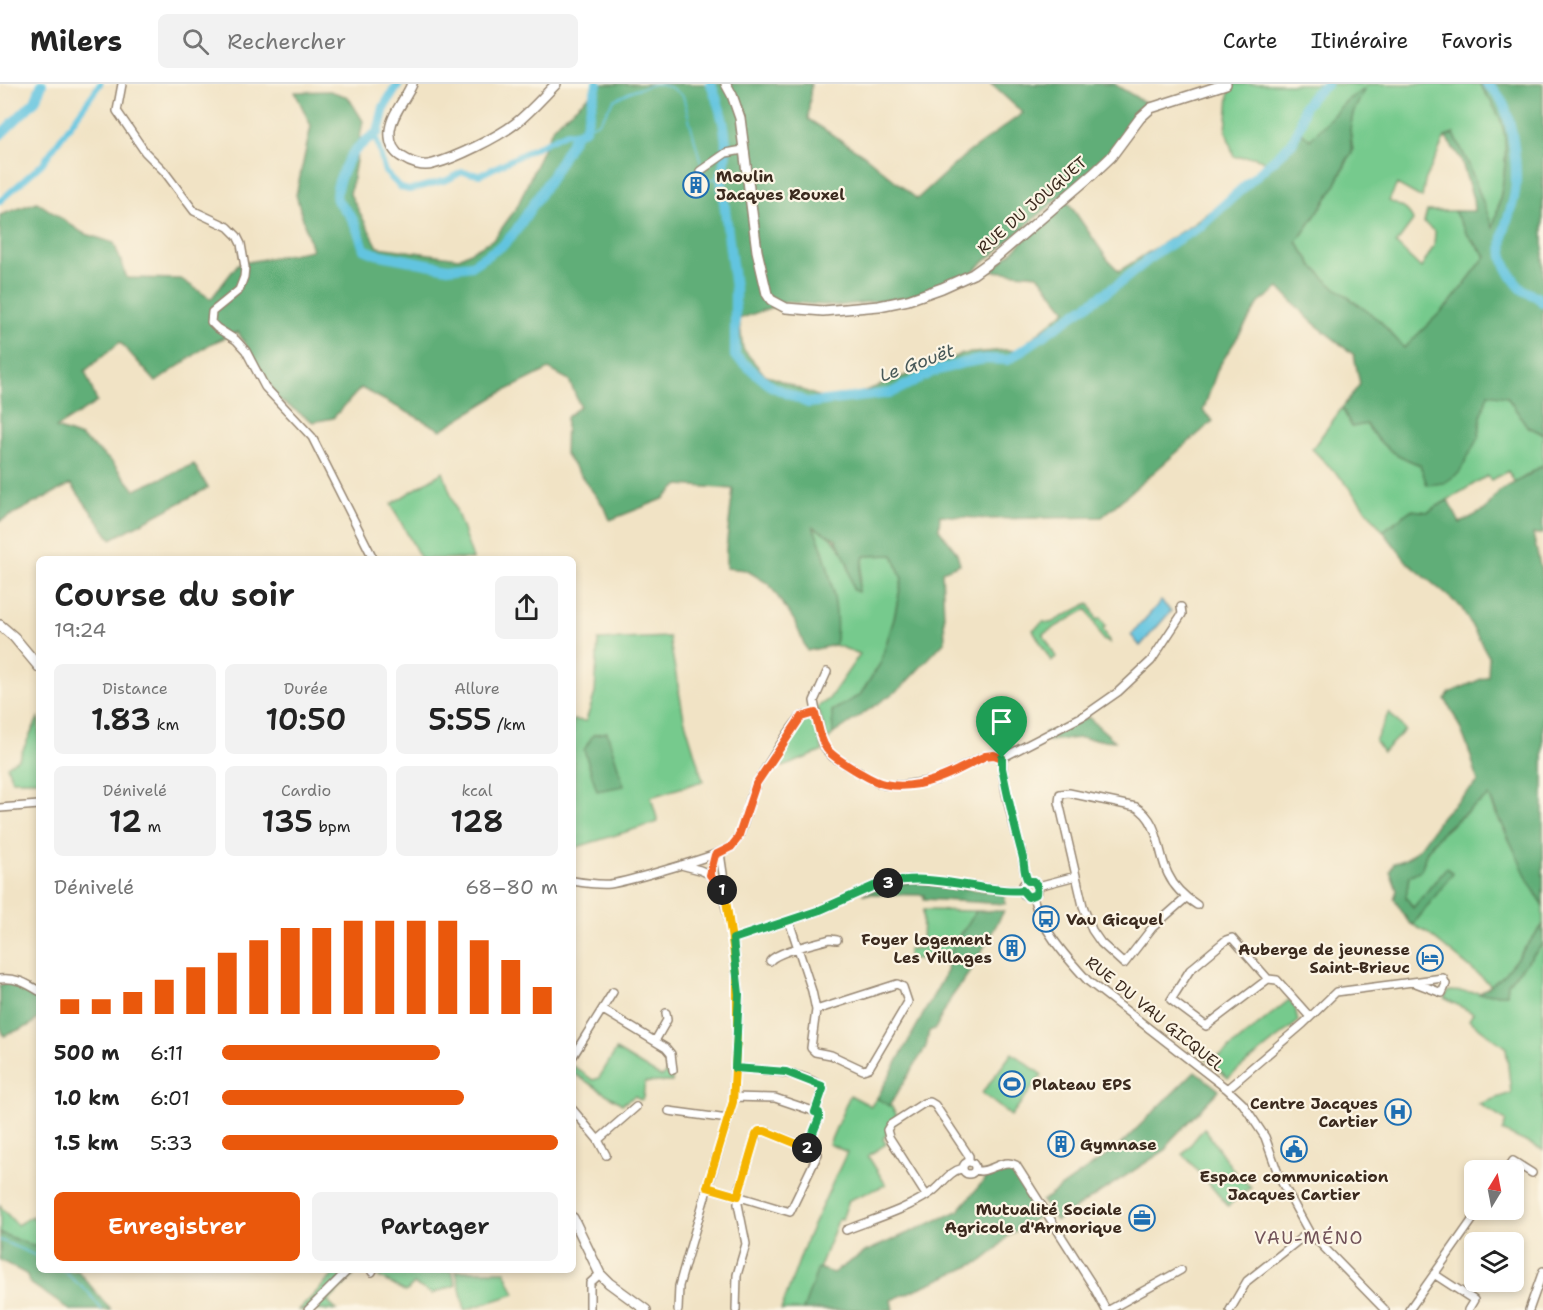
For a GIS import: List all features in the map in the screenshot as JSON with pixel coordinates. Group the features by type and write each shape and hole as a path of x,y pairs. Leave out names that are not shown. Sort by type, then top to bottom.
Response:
{"street":[{"path":"122,84 117,111 145,152 164,171 194,211 228,227 242,244 245,267 239,290 212,312 211,322 236,340 246,351 265,387 312,437 373,556"},
{"path":"412,84 395,114 390,127 389,140 396,153 416,164 432,164 496,136 520,119 556,84"},
{"name":"RUE DU JOUGUET","path":"726,84 740,118 741,151 757,250 767,294 771,300 786,308 823,311 879,306 908,300 973,274 994,259 1111,157 1140,118 1151,108 1226,84"},
{"path":"702,169 726,153 741,151"},
{"path":"826,672 814,701 822,743 827,751 885,785 936,780 985,756 994,755 1002,758 1085,715 1118,692 1152,661 1182,614 1181,607"},
{"path":"0,626 14,637 36,663"},
{"path":"576,881 611,884 717,854 731,847 738,838 756,784 801,717 815,713"},
{"path":"1002,758 1014,830 1023,858 1023,870 1028,881"},
{"path":"1186,898 1152,928 1124,964 1101,943 1092,930 1083,906 1059,802 1060,794 1069,793 1142,810 1154,826 1168,875 1186,898 1197,905"},
{"path":"0,808 36,805"},
{"path":"710,875 717,854"},
{"path":"678,1310 681,1281 733,1097 739,994 733,939 717,854"},
{"path":"681,865 710,875 726,900"},
{"path":"1038,886 1076,876"},
{"path":"733,939 820,910 874,886 910,879 1022,890"},
{"path":"1028,881 1033,881 1038,886 1038,892 1033,897 1025,896 1022,890 1028,881"},
{"name":"RUE DU VAU GICQUEL","path":"1033,897 1051,934 1069,961 1088,981 1244,1104 1265,1137 1280,1179 1309,1232 1385,1310"},
{"path":"789,921 816,1010 812,1048 815,1052 831,1055 863,1070 869,1068 908,1002 903,987 897,984 816,1010"},
{"path":"1268,979 1206,1026 1171,1000 1190,970 1226,940 1232,938 1268,979 1277,980 1310,1017"},
{"path":"770,961 773,957 798,949 830,939 837,940"},
{"path":"0,979 23,981 36,989"},
{"path":"1227,1089 1336,992 1413,982"},
{"path":"576,1051 613,992"},
{"path":"603,1010 666,1048 671,1054 673,1070"},
{"path":"655,1041 667,1020 666,1013"},
{"path":"735,1068 786,1072 818,1084 823,1089 815,1112"},
{"path":"733,1097 775,1098 819,1113 807,1148"},
{"path":"927,1195 889,1137 887,1130 890,1125 924,1103 930,1102 935,1105 969,1156 969,1162"},
{"path":"598,1140 636,1107"},
{"path":"669,1111 728,1119"},
{"path":"576,1114 598,1140 606,1155"},
{"path":"707,1187 738,1196 790,1212 818,1154 765,1131 759,1131 756,1135 738,1196 746,1244 737,1275 736,1310"},
{"path":"846,1230 927,1195 948,1175 963,1168 964,1164 969,1162"},
{"path":"969,1162 974,1164 975,1170"},
{"path":"963,1168 968,1174 975,1170 981,1172 1006,1162 1016,1166 1107,1310 1180,1270"},
{"path":"1524,1168 1532,1173"},
{"path":"1408,1310 1472,1220"},
{"path":"576,1224 600,1274 646,1310"},
{"path":"1230,1310 1248,1281 1309,1232"},
{"path":"1530,1310 1543,1271"},
{"path":"308,1310 345,1273"},
{"path":"590,1310 590,1283 600,1274"},
{"path":"1434,1274 1474,1300 1468,1310"}],"green space":[{"path":"602,84 811,84 808,119 864,155 917,199 965,155 1023,113 991,84 1114,84 1146,103 1109,155 971,273 910,297 836,306 786,302 739,319 743,349 764,374 834,403 962,354 1016,351 1066,310 1038,275 992,271 1059,207 1068,202 1108,260 1119,271 1192,225 1256,176 1302,132 1310,140 1347,100 1365,89 1353,113 1350,129 1352,154 1334,188 1297,242 1312,265 1328,282 1380,321 1404,348 1450,303 1486,256 1467,234 1454,211 1474,211 1473,199 1461,159 1445,137 1454,134 1468,163 1493,228 1502,189 1506,146 1501,121 1480,84 1543,84 1543,434 1527,426 1507,397 1488,394 1481,417 1479,436 1459,473 1444,483 1427,485 1420,465 1389,449 1377,439 1366,424 1352,427 1342,408 1360,384 1354,355 1311,321 1279,288 1259,303 1218,368 1203,411 1213,421 1102,517 987,519 940,515 939,529 957,553 960,564 942,571 945,641 901,688 833,734 832,711 860,695 880,664 894,619 902,579 893,555 864,556 858,592 853,590 848,564 836,539 813,527 824,554 832,585 836,632 835,645 807,651 794,620 769,584 746,570 726,568 733,489 679,485 663,499 610,520 605,508 565,454 566,418 580,406 569,380 549,369 499,394 441,430 361,388 333,418 313,422 278,399 238,332 210,344 156,382 120,342 85,371 97,402 56,428 81,437 111,461 135,490 194,464 208,488 111,539 71,484 0,521 0,215 37,202 83,233 114,243 127,278 181,279 211,299 238,264 312,250 296,195 311,126 295,92 330,91 348,97 363,121 350,194 378,247 459,258 494,239 517,207 553,127"},
{"path":"1230,84 1480,84 1499,116 1504,133 1504,175 1493,229 1468,163 1454,134 1445,137 1425,181 1422,198 1397,184 1389,201 1404,208 1412,217 1413,221 1396,244 1421,268 1434,246 1435,232 1424,223 1427,211 1454,211 1467,234 1486,256 1450,303 1404,348 1380,321 1328,282 1312,265 1297,242 1334,188 1353,150 1350,129 1353,113 1364,90 1347,100 1310,140 1301,132 1270,163 1254,157 1234,157 1226,131"},
{"path":"1488,394 1507,397 1527,426 1543,434 1543,465 1515,483 1508,471 1491,480 1487,476 1428,512 1411,510 1383,531 1343,480 1312,449 1342,408 1352,427 1366,424 1377,439 1389,449 1420,465 1479,436 1481,417"},
{"path":"1543,465 1543,534 1533,534 1543,579 1543,906 1529,882 1489,796 1455,821 1432,843 1421,870 1409,876 1406,897 1413,908 1446,868 1453,873 1413,925 1409,923 1394,899 1397,890 1390,871 1394,863 1411,856 1423,844 1443,815 1478,782 1465,739 1445,699 1449,693 1488,676 1489,657 1461,607 1407,562 1383,531 1411,510 1428,512 1448,500 1460,523 1485,510 1499,491"},
{"path":"443,472 472,556 419,556 391,504"},
{"path":"813,527 832,538 843,552 853,590 858,591 864,556 893,555 902,579 894,619 880,664 860,695 832,711 833,734 828,740 817,707 829,699 860,654 835,645 836,617 828,568"},
{"path":"1089,603 1097,620 1100,618 1106,626 1103,628 1110,643 1103,640 1087,609 1043,634 1056,657 1051,661 1033,630 1043,622 1051,623"},
{"path":"669,637 684,718 703,781 651,797 658,822 576,847 576,720 586,721 595,693 598,640"},
{"path":"1389,712 1405,730 1383,752 1375,741"},
{"path":"1088,717 1115,741 1080,738 1048,741 1044,732 1059,731"},
{"path":"806,719 813,720 823,751 783,767 778,757"},
{"path":"36,722 36,780 12,780 7,766 19,758"},
{"path":"607,732 624,786 597,791 584,750 593,735"},
{"path":"1489,795 1495,812 1543,906 1543,925 1502,977 1491,985 1426,932 1413,925 1452,873 1446,868 1413,908 1406,897 1409,876 1424,862 1426,853 1437,838"},
{"path":"913,882 1000,893 1005,897 1005,904 924,899 924,895 862,894 888,886"},
{"path":"923,910 976,911 961,932 947,962 908,958 908,949 922,948"},
{"path":"976,911 1004,911 971,970 951,998 935,1029 929,1031 926,1047 889,1106 877,1098 947,971 954,946"},
{"path":"1543,925 1543,944 1508,983 1507,994 1479,994 1502,977"},
{"path":"1543,944 1543,1150 1502,1131 1506,1121 1479,1104 1511,1093 1506,1048 1469,1020 1473,1013 1444,998 1449,991 1507,994 1508,983"},
{"path":"8,982 36,995 36,1020 4,1036 0,1026 0,985"},
{"path":"1289,1000 1295,1007 1298,1022 1228,1078 1206,1059 1221,1055"},
{"path":"616,1050 659,1076 662,1077 667,1072 672,1074 672,1082 645,1082 641,1100 635,1096 622,1104 576,1075 576,1068 593,1080 599,1078"},
{"name":"Plateau EPS","path":"1012,1053 1042,1075 1011,1116 982,1093"},
{"path":"1195,1071 1219,1090 1171,1140 1167,1149 1056,1221 1042,1201 1117,1148"},
{"path":"850,1095 871,1106 877,1098 892,1107 898,1117 883,1139 886,1144 868,1156 886,1185 849,1200 842,1219 839,1218 803,1310 781,1310 808,1236 847,1152 829,1144"},
{"path":"1204,1128 1236,1174 1251,1187 1228,1206 1183,1154"},
{"path":"1003,1170 1015,1172 1040,1216 1007,1237 982,1261 891,1300 893,1310 803,1310 818,1268 833,1273 865,1252 958,1211 986,1178"},
{"path":"0,1206 17,1225 32,1216 36,1222 36,1246 33,1246 0,1233"},
{"path":"0,1233 36,1246 36,1273 80,1273 111,1310 70,1310 30,1283 26,1274 0,1260"},
{"path":"335,1273 356,1273 328,1302 336,1310 299,1310"},
{"path":"372,1273 453,1273 456,1285 432,1294 414,1284 406,1292"},
{"path":"456,1273 506,1273 515,1294 465,1310"}],"water":[{"path":"1161,601 1171,611 1140,646 1131,635"}],"waterway":[{"name":"Le Gouët","path":"0,135 35,101 42,84"},
{"path":"0,201 42,164 100,84"},
{"name":"Le Gouët","path":"398,84 384,107 378,132 359,147 347,163 338,183 337,200 354,222 364,249 376,254 448,268 472,265 503,245 515,232 552,176 576,134 585,129 597,84"},
{"path":"585,129 600,121 614,100 634,90 655,84"},
{"path":"656,84 670,87 683,96 702,167"},
{"name":"Le Gouët","path":"711,84 719,107 726,142 721,178 735,288 735,356 771,386 808,403 891,393 932,372 963,363 985,359 1008,360 1121,282 1160,250 1201,226 1292,143 1301,123 1304,107 1313,95 1327,84"},
{"name":"Le Gouët","path":"1487,84 1503,103 1511,129 1515,159 1514,197 1502,247 1504,260 1518,285 1538,297 1543,303"},
{"path":"375,134 385,172 401,188 409,190 447,180 462,172 480,175 567,132 576,134"},
{"path":"703,172 704,180 721,178"},
{"path":"0,1240 36,1256"},
{"path":"66,1273 88,1292 102,1310"}],"place":[{"name":"Moulin Jacques Rouxel","path":"696,185"},
{"name":"Vau Gicquel","path":"1046,919"},
{"name":"Foyer logement Les Villages","path":"1012,948"},
{"name":"Auberge de jeunesse Saint-Brieuc","path":"1430,958"},
{"name":"Plateau EPS","path":"1012,1084"},
{"name":"Centre Jacques Cartier","path":"1398,1112"},
{"name":"Gymnase","path":"1061,1144"},
{"name":"Espace communication Jacques Cartier","path":"1294,1149"},
{"name":"Mutualité Sociale Agricole d'Armorique","path":"1142,1218"}],"district":[{"name":"VAU-MÉNO","path":"1309,1238"}],"route":[{"path":"1002,758 994,755 985,756 936,780 894,786 885,785 876,782 827,751 822,743 815,713 801,717 780,747 756,784 738,838 731,847 715,855 712,861 710,875 717,882 726,900 739,994 733,1102 707,1187 738,1196 759,1131 765,1131 807,1148 820,1116 815,1112 823,1089 818,1084 786,1072 735,1068 739,994 733,939 820,910 874,886 910,879 1022,890 1028,897 1035,896 1038,886 1033,881 1028,881 1023,870 1023,858 1014,830 1002,758"}]}
